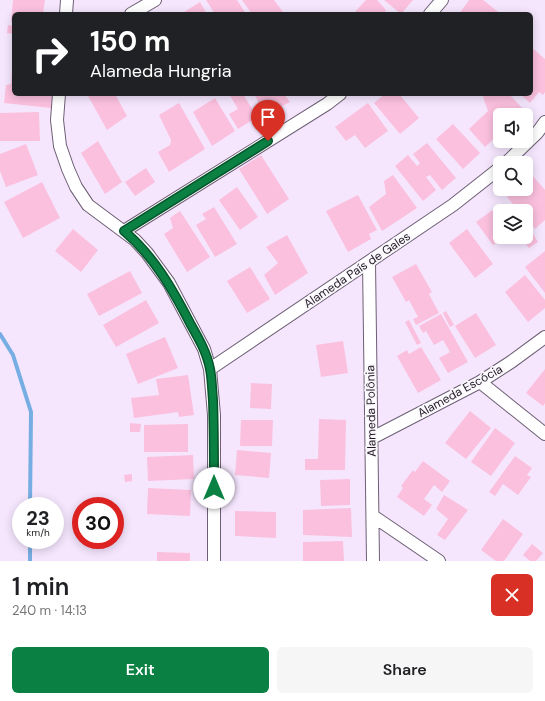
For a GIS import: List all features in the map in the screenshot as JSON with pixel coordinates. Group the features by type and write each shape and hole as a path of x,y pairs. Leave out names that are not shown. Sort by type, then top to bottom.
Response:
{"street":[{"path":"66,12 67,0"},
{"path":"134,12 155,0"},
{"path":"432,12 442,0"},
{"path":"58,96 57,120 60,146 76,187 88,205 135,240 147,254 169,283 204,349 210,369 214,415 214,561"},
{"path":"124,231 321,108 337,96"},
{"path":"513,156 537,133 545,122"},
{"name":"Alameda País de Gales","path":"210,369 453,205 493,174"},
{"name":"Alameda Polônia","path":"369,262 373,561"},
{"name":"Alameda Escócia","path":"372,438 480,382 511,362 545,337"},
{"path":"480,382 545,434"},
{"path":"373,516 439,561"}],"building":[{"path":"13,0 45,0 43,12 12,12 11,22"},
{"path":"206,0 237,0 245,12 221,12 214,12"},
{"path":"242,0 274,0 283,12 251,12"},
{"path":"366,0 377,0 386,10 385,12 355,12"},
{"path":"384,0 413,0 403,12 399,12"},
{"path":"469,0 483,0 498,12 460,12"},
{"path":"200,2 206,12 184,12"},
{"path":"8,25 12,26 12,34 7,33"},
{"path":"533,49 545,59 545,92 543,95 539,92 530,103 522,96 533,96"},
{"path":"12,71 12,96 52,96 51,108 4,103 6,85 11,84"},
{"path":"88,96 116,96 127,116 107,130"},
{"path":"230,96 244,96 257,117 238,129 229,114 238,109"},
{"path":"255,96 286,96 290,102 276,109 273,107 264,112"},
{"path":"383,96 401,96 419,118 400,134 374,103"},
{"path":"484,96 511,96 522,108 493,108 493,140 485,147 469,129 488,111 483,97"},
{"path":"215,98 235,131 212,146 193,112"},
{"path":"179,103 205,149 169,172 158,152 170,145 171,140 159,115"},
{"path":"368,103 388,131 365,148 355,135 346,141 335,127"},
{"path":"39,112 40,141 0,141 0,113"},
{"path":"453,124 480,153 463,169 436,139"},
{"path":"98,141 122,182 105,194 81,153"},
{"path":"427,143 456,178 442,190 430,175 426,177 436,190 423,201 395,166 408,155 417,166 420,163 413,154"},
{"path":"26,144 38,175 6,187 0,171 0,154"},
{"path":"261,155 289,199 267,214 239,169"},
{"path":"146,168 155,182 135,196 125,182"},
{"path":"393,175 417,208 382,231 369,207 386,194 384,181"},
{"path":"533,176 545,190 545,220 535,229 533,227 533,204 513,204 507,197 533,196"},
{"path":"42,182 60,218 23,238 4,202"},
{"path":"237,187 258,217 240,230 219,200"},
{"path":"358,195 377,230 369,234 371,239 348,252 326,211"},
{"path":"214,207 237,244 215,257 196,225 206,219 202,214"},
{"path":"493,210 493,244 494,244 493,245 476,222"},
{"path":"180,211 210,257 187,272 164,234 173,228 170,218"},
{"path":"73,229 98,250 81,272 55,251"},
{"path":"467,229 493,264 475,278 449,243"},
{"path":"533,234 538,242 529,248 526,244 533,244"},
{"path":"287,235 308,273 275,295 264,275 278,263 266,247"},
{"path":"545,251 545,293 525,267"},
{"path":"416,264 432,292 429,294 439,313 416,325 413,319 418,317 409,300 406,302 392,277"},
{"path":"250,267 270,299 247,313 227,281"},
{"path":"130,271 142,293 99,316 87,294"},
{"path":"525,275 545,300 545,308 528,322 505,292"},
{"path":"146,300 159,323 116,347 103,325"},
{"path":"446,311 454,325 450,327 443,313"},
{"path":"476,313 496,345 475,358 455,326"},
{"path":"441,314 468,362 448,373 439,358 450,352 443,340 434,345 426,331 423,333 419,326"},
{"path":"409,320 421,343 417,345 405,322"},
{"path":"165,337 178,368 138,384 126,354"},
{"path":"343,341 348,373 321,377 316,345"},
{"path":"421,347 441,380 418,393 397,356 407,350 409,354"},
{"path":"545,369 545,403 543,406 526,393"},
{"path":"188,375 194,415 179,417 178,412 134,418 131,398 159,395 156,379"},
{"path":"251,383 272,384 271,409 250,408"},
{"path":"470,411 491,428 466,459 445,443"},
{"path":"319,419 346,420 345,470 305,470 305,459 318,459"},
{"path":"241,420 273,420 272,446 240,446"},
{"path":"130,423 141,424 140,432 130,432"},
{"path":"188,424 188,452 144,452 144,425"},
{"path":"495,428 515,443 491,476 471,462"},
{"path":"237,450 271,453 269,478 235,475"},
{"path":"193,455 194,479 148,481 147,457"},
{"path":"515,456 532,468 527,475 531,477 518,495 503,484 495,496 489,492"},
{"path":"423,461 450,481 442,492 434,485 424,499 432,505 424,516 397,497 403,488 401,486 413,470 415,472"},
{"path":"132,474 132,481 125,482 124,475"},
{"path":"350,479 350,505 321,506 320,480"},
{"path":"148,488 191,490 190,516 147,514"},
{"path":"444,495 468,510 445,540 437,535 448,519 436,509"},
{"path":"351,508 352,537 303,535 303,510"},
{"path":"235,511 276,512 276,538 235,536"},
{"path":"503,519 523,534 504,561 496,561 481,550"},
{"path":"343,541 344,561 303,561 303,542"},
{"path":"532,544 543,553 536,561 530,561 523,555"},
{"path":"157,552 190,553 190,561 157,561"}],"waterway":[{"path":"0,334 13,355 31,412 30,497"},
{"path":"30,549 30,561"}],"route":[{"path":"214,488 214,415 210,369 204,349 169,283 135,240 124,231 268,141"}]}
